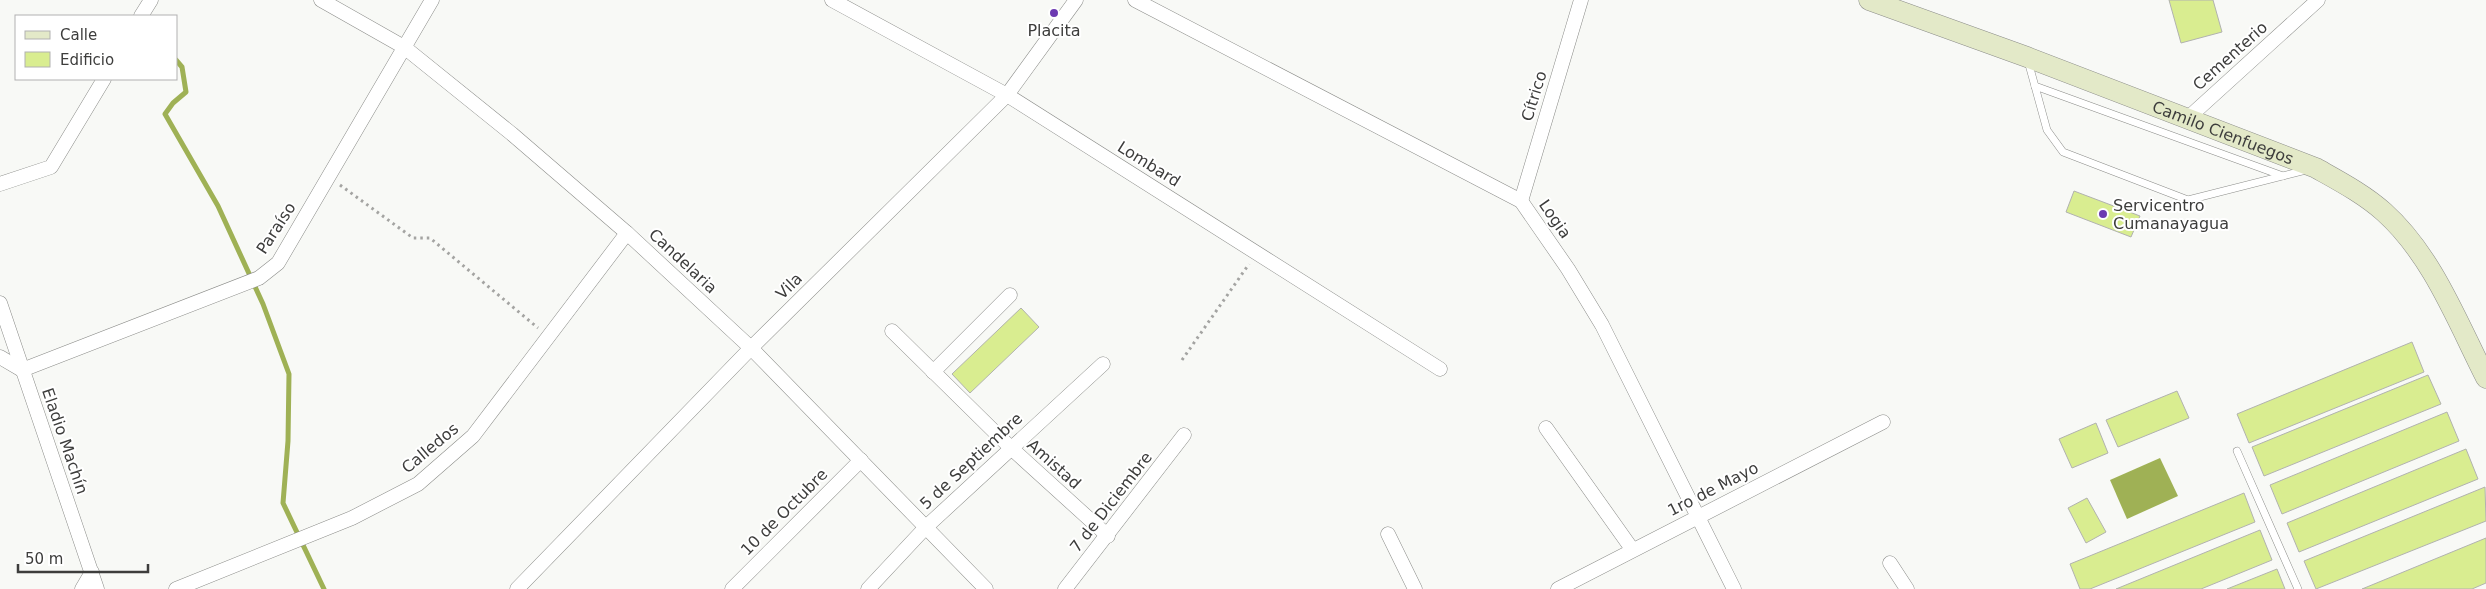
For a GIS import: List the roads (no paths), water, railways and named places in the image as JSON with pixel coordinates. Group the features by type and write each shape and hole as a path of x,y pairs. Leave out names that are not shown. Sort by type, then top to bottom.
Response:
{"main road":[{"name":"Camilo Cienfuegos","path":"1869,0 2027,57 2316,168 2356,191 2384,212 2418,250 2438,281 2486,378"}],"street":[{"name":"Candelaria","path":"321,0 404,47 512,134 627,233 751,348 986,589"},
{"name":"Paraíso","path":"22,370 259,278 278,263 432,0"},
{"name":"Lombard","path":"832,0 1007,95 1440,369"},
{"name":"Vila","path":"517,589 751,348 1007,95 1076,0"},
{"name":"Logia","path":"1135,0 1521,201 1568,269 1602,324 1734,589"},
{"name":"Cítrico","path":"1521,201 1581,0"},
{"name":"Cementerio","path":"2188,118 2318,0"},
{"path":"142,15 150,1"},
{"path":"0,184 51,167 103,80"},
{"name":"Calledos","path":"176,589 352,518 418,484 473,436 627,233"},
{"path":"933,372 1010,296"},
{"name":"Eladio Machín","path":"0,303 97,589"},
{"name":"Amistad","path":"892,331 1011,448 1108,536"},
{"path":"0,357 22,370"},
{"name":"5 de Septiembre","path":"868,589 926,527 1103,364"},
{"name":"1ro de Mayo","path":"1558,589 1632,549 1884,422"},
{"path":"1546,428 1632,549"},
{"name":"7 de Diciembre","path":"1065,589 1108,536 1184,435"},
{"name":"10 de Octubre","path":"732,589 861,460"},
{"path":"1388,534 1414,589"},
{"path":"1890,563 1908,589"},
{"path":"82,589 92,572"}],"lane":[{"path":"2027,57 2047,130 2063,152 2188,200 2316,168"},
{"path":"2035,86 2283,176"},
{"path":"2236,451 2298,589"}],"waterway":[{"path":"178,62 182,67 186,92 173,103 165,114 218,206 263,304 289,374 288,441 283,503 324,589"}],"place":[{"name":"Placita","path":"1054,13"},
{"name":"Servicentro Cumanayagua","path":"2103,214"}]}
